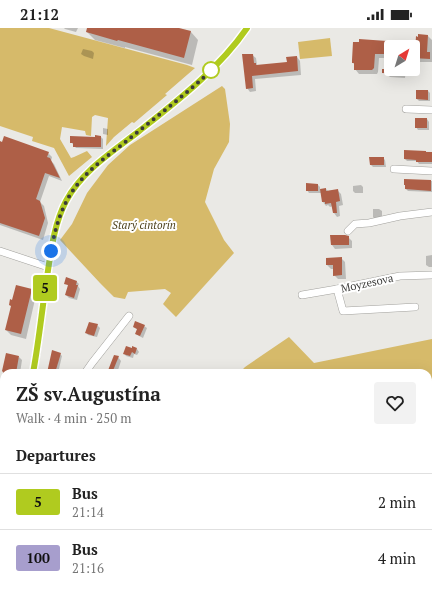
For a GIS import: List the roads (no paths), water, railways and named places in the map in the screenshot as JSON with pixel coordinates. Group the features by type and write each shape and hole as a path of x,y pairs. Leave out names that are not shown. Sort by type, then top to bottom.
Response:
{"street":[{"path":"34,369 48,267 54,236 60,215 67,199 92,169 206,76 223,59 247,28"},
{"path":"406,109 432,110"},
{"path":"394,169 432,171"},
{"path":"348,231 355,224 370,223 400,216 432,212"},
{"path":"0,251 48,267"},
{"name":"Moyzesova","path":"302,295 400,276 432,274"},
{"path":"337,289 343,311 415,307"},
{"path":"88,369 128,316"}],"park label":[{"name":"Starý cintorín","path":"144,225"}]}
